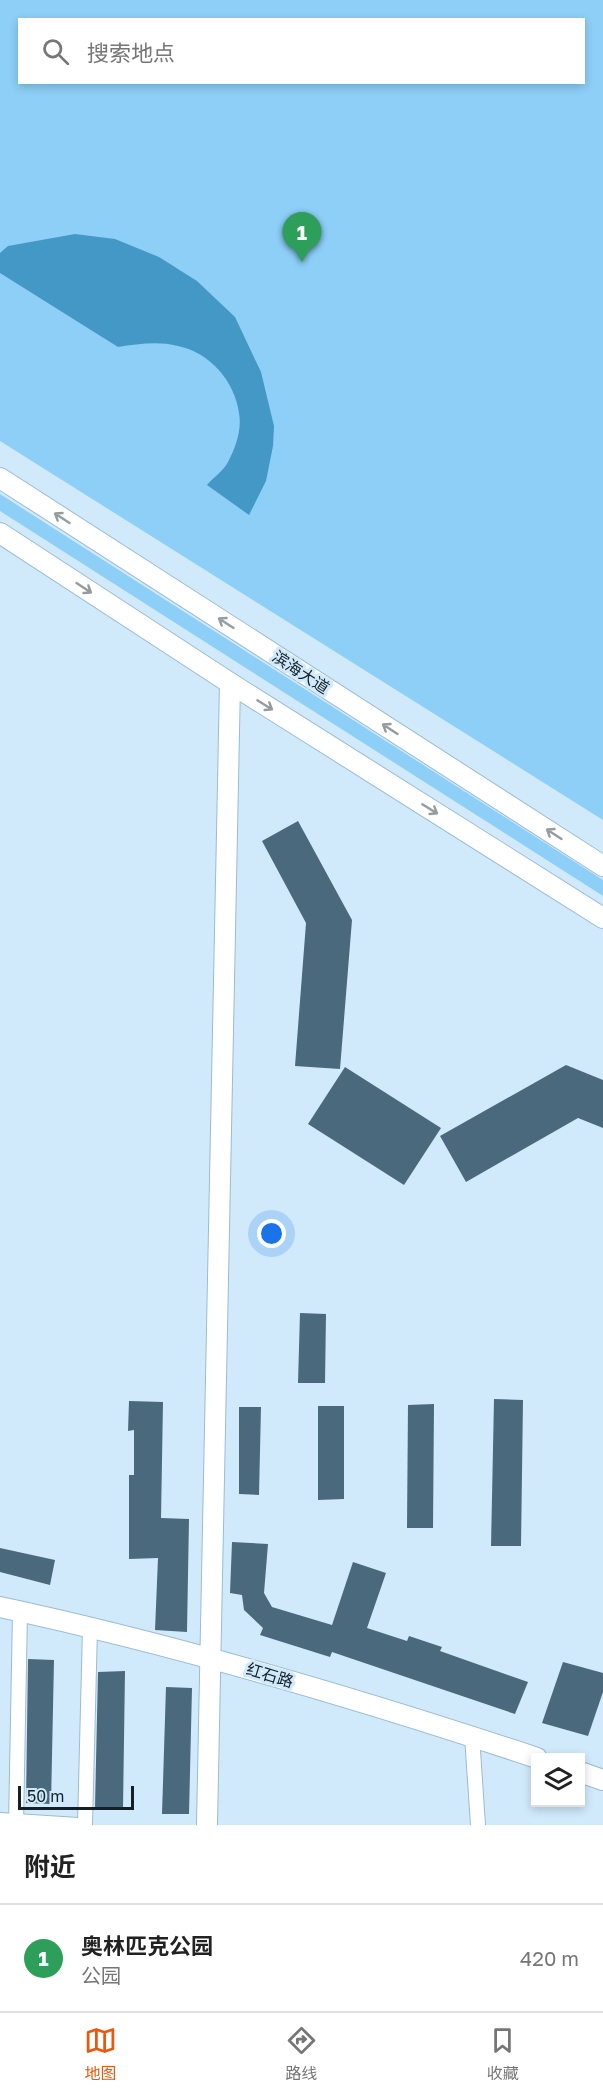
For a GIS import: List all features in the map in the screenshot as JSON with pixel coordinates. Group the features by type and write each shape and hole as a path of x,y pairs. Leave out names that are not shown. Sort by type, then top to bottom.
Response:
{"street":[{"name":"滨海大道","path":"0,478 603,866"},
{"path":"0,533 230,683 603,918"},
{"path":"207,1825 230,683"},
{"name":"红石路","path":"0,1607 209,1657 531,1756"},
{"path":"16,1823 20,1612"},
{"path":"85,1825 90,1628"},
{"path":"472,1736 478,1825"},
{"path":"585,1774 603,1780"},
{"path":"0,1820 16,1823 78,1825"}],"shaded area":[{"path":"0,0 603,0 603,820 0,441"},
{"path":"75,234 115,239 159,257 197,281 235,317 261,372 274,426 273,446 266,481 249,515 207,485 228,462 236,444 240,425 237,401 232,390 226,379 210,361 189,349 170,344 156,343 118,347 0,273 0,253 8,246"},
{"path":"0,494 603,880 603,896 0,511"}],"building":[{"path":"298,821 352,920 340,1069 295,1066 306,923 262,841"},
{"path":"566,1065 603,1080 603,1128 578,1118 466,1182 440,1136"},
{"path":"345,1067 441,1128 404,1185 308,1124"},
{"path":"300,1313 326,1314 325,1383 298,1383"},
{"path":"494,1399 523,1400 521,1546 491,1546"},
{"path":"129,1401 163,1402 161,1518 189,1519 187,1632 155,1630 158,1558 129,1559 129,1475 134,1475 134,1430 128,1431"},
{"path":"434,1404 433,1528 407,1528 408,1405"},
{"path":"318,1406 344,1406 344,1499 318,1500"},
{"path":"239,1407 261,1407 259,1495 239,1494"},
{"path":"232,1542 268,1544 264,1593 272,1607 332,1625 353,1562 386,1573 367,1628 407,1641 409,1636 442,1647 440,1651 528,1682 515,1714 332,1652 330,1657 260,1635 263,1628 244,1610 242,1595 230,1593"},
{"path":"0,1548 55,1560 50,1585 0,1572"},
{"path":"28,1659 54,1660 51,1804 26,1803"},
{"path":"563,1662 603,1673 603,1692 588,1736 542,1723"},
{"path":"125,1671 123,1809 95,1807 98,1672"},
{"path":"166,1687 192,1688 189,1814 162,1814"}],"place":[{"name":"奥林匹克公园","path":"302,262"}]}
